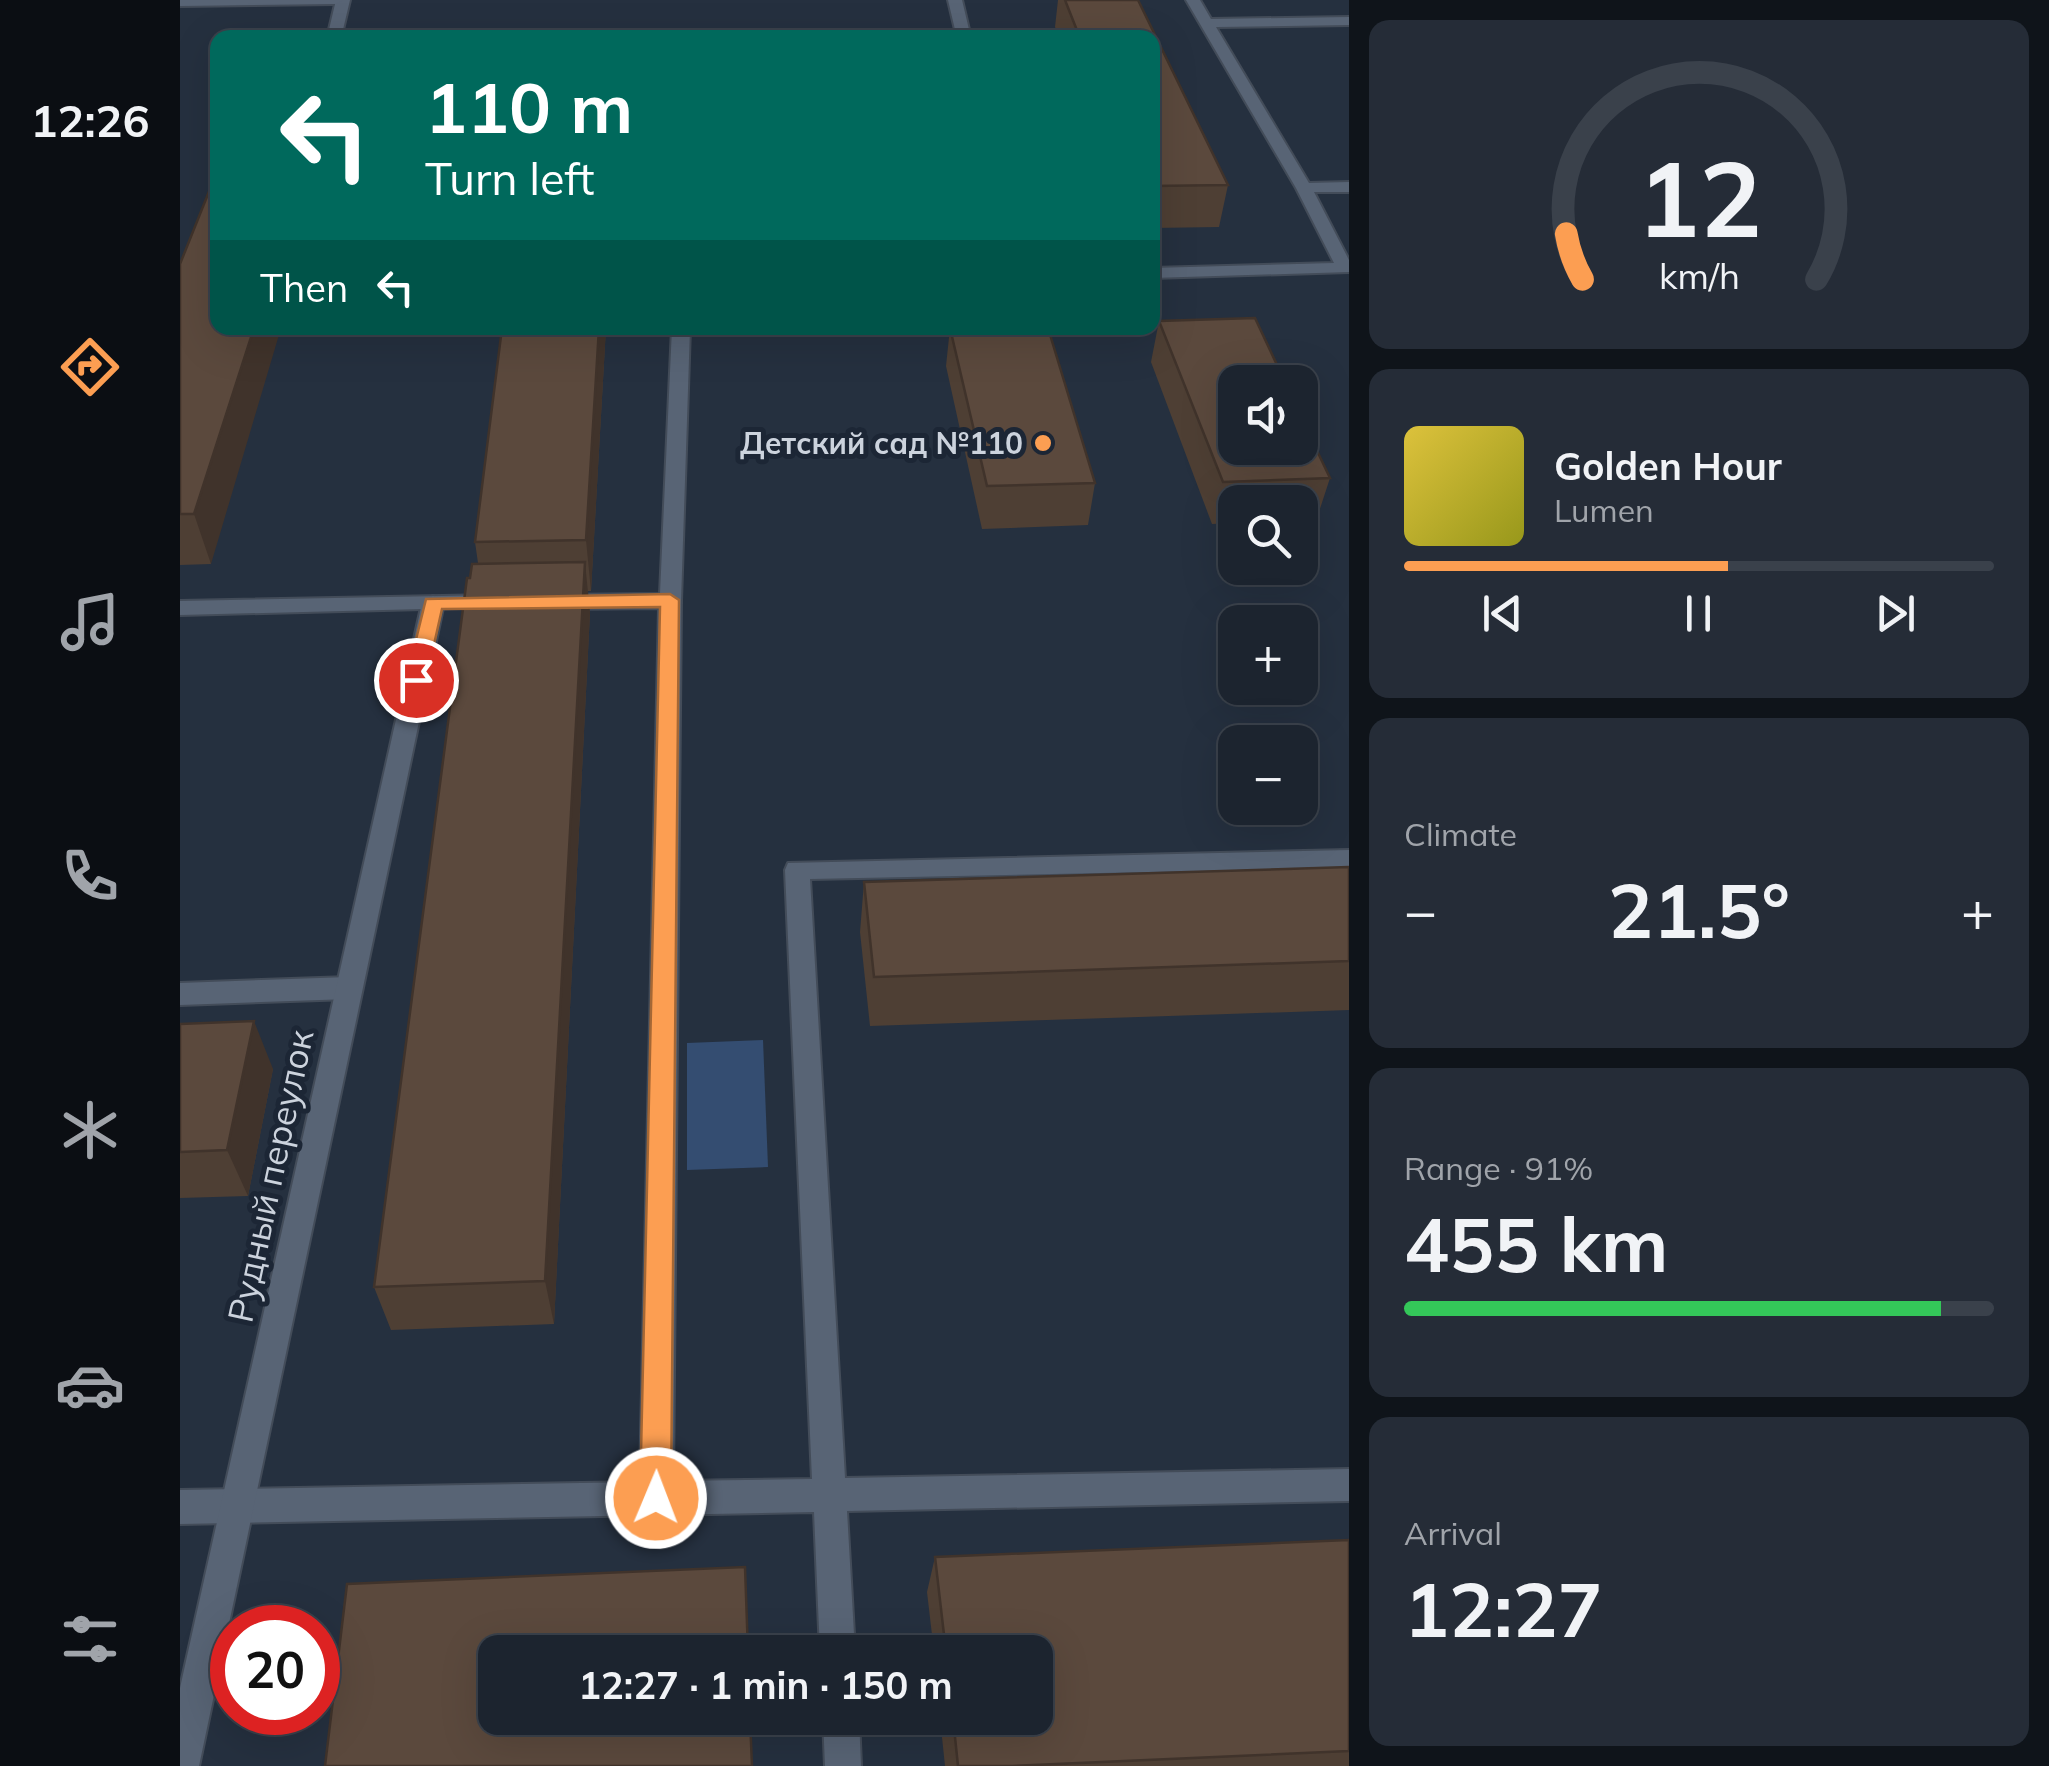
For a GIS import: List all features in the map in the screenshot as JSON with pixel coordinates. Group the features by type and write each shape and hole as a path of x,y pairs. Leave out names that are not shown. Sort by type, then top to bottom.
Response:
{"street":[{"path":"180,2 336,0"},
{"path":"336,30 344,0"},
{"path":"955,0 962,30"},
{"path":"1160,273 1345,268 1304,188 1194,0"},
{"path":"1207,23 1349,21"},
{"path":"1304,188 1349,187"},
{"path":"656,1498 670,600 680,335"},
{"path":"180,608 670,600"},
{"name":"Рудный переулок","path":"181,1766 433,603"},
{"path":"837,1635 798,870 1349,859"},
{"path":"180,994 349,988"},
{"path":"180,1507 1349,1484"},
{"path":"842,1735 844,1766"}],"shaded area":[{"path":"763,1040 768,1167 687,1170 687,1043"}],"building":[{"path":"1065,0 1138,0 1153,30 1077,30"},
{"path":"1160,45 1228,185 1160,186"},
{"path":"210,189 210,335 252,335 194,514 180,514 180,264"},
{"path":"1255,318 1277,365 1218,365 1218,465 1318,465 1318,453 1330,478 1223,482 1160,324"},
{"path":"501,335 599,335 586,540 475,542"},
{"path":"952,335 1050,335 1095,483 987,486"},
{"path":"585,562 545,1281 374,1287 467,578 472,564"},
{"path":"1349,867 1349,961 874,977 864,882"},
{"path":"254,1021 227,1150 180,1152 180,1024"},
{"path":"1349,1540 1349,1751 958,1766 955,1735 1053,1735 1053,1635 944,1635 935,1557"},
{"path":"745,1567 747,1635 478,1635 478,1735 751,1735 752,1766 325,1766 329,1735 340,1735 340,1642 347,1584"}],"place":[{"name":"Детский сад №110","path":"1043,443"}],"route":[{"path":"416,680 433,603 670,600 656,1498"}]}
